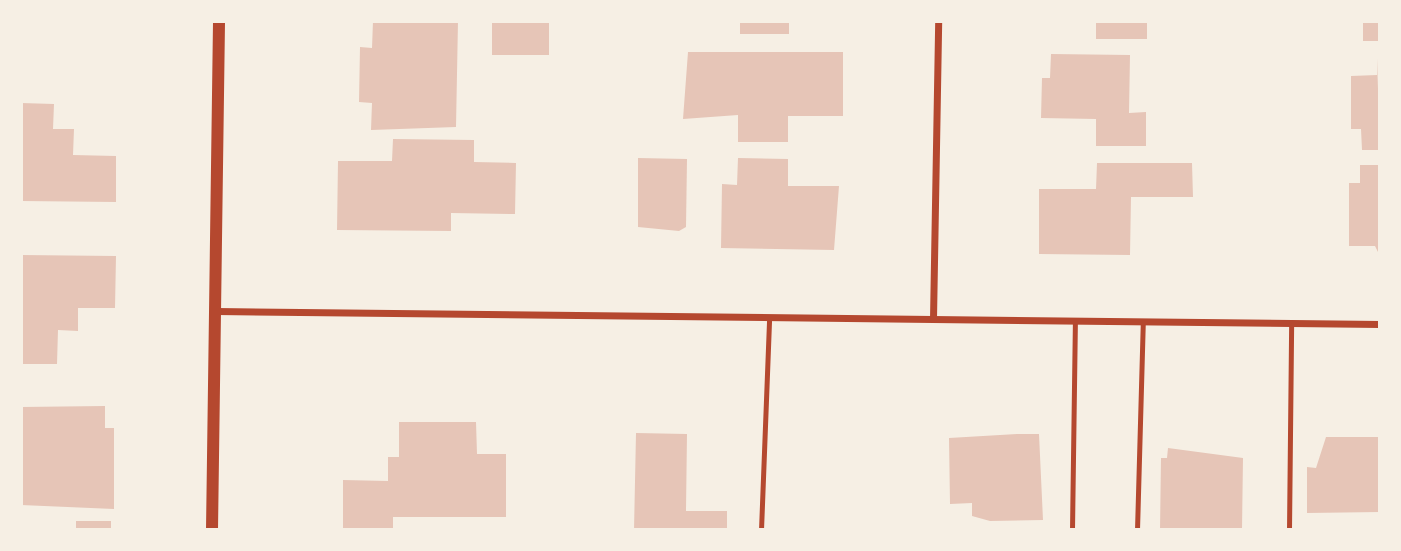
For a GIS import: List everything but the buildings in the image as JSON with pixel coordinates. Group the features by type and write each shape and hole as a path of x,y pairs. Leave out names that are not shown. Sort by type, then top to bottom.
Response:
{"street":[{"path":"212,530 219,21"},
{"path":"933,319 938,21"},
{"path":"216,311 1380,324"}],"lane":[{"path":"761,530 769,318"},
{"path":"1072,530 1075,321"},
{"path":"1137,530 1143,321"},
{"path":"1289,530 1291,323"}]}
